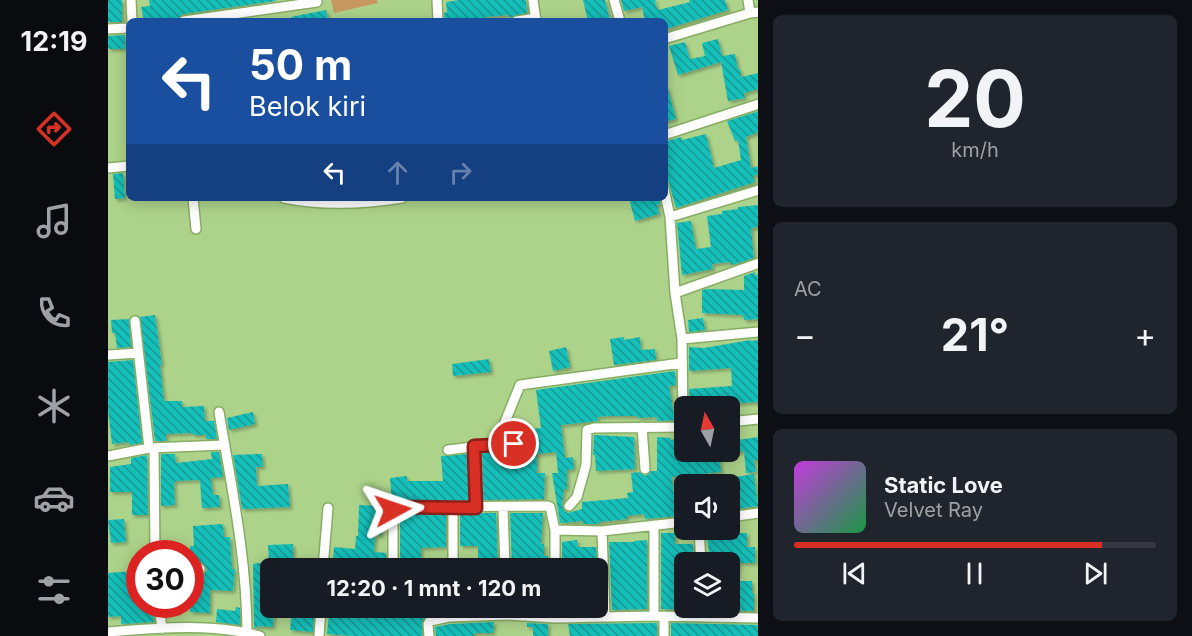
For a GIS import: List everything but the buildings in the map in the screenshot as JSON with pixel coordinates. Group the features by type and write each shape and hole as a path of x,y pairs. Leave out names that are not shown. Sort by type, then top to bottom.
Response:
{"street":[{"path":"131,0 132,18"},
{"path":"437,0 438,18"},
{"path":"533,0 536,18"},
{"path":"614,0 619,18"},
{"path":"668,38 754,12 748,0"},
{"path":"205,18 317,2"},
{"path":"108,29 126,28"},
{"path":"668,134 758,104"},
{"path":"108,168 126,166"},
{"path":"670,217 758,190"},
{"path":"193,201 196,229"},
{"path":"307,201 370,203 383,201"},
{"path":"667,201 670,217 675,293 682,339 683,396"},
{"path":"675,293 758,263"},
{"path":"135,321 151,448 154,540"},
{"path":"682,339 758,332"},
{"path":"108,355 138,353"},
{"path":"496,444 520,385 681,363"},
{"path":"219,412 247,601 247,633"},
{"path":"740,421 758,419"},
{"path":"642,427 645,469"},
{"path":"569,506 577,497 586,465 587,430 674,427"},
{"path":"448,450 496,444 532,444"},
{"path":"108,456 151,448 225,445"},
{"path":"474,446 476,508"},
{"path":"393,558 393,509 396,507 550,507 555,530 555,558"},
{"path":"324,558 328,508"},
{"path":"453,508 453,558"},
{"path":"503,508 505,558"},
{"path":"740,516 758,513"},
{"path":"555,530 602,531 674,523"},
{"path":"654,525 654,616"},
{"path":"602,531 603,558"},
{"path":"664,616 664,636"},
{"path":"608,617 674,616"},
{"path":"161,618 162,629"},
{"path":"319,636 320,618"},
{"path":"429,636 430,621 444,618"},
{"path":"740,618 758,618"},
{"path":"108,632 134,633 197,627 260,636"}],"shaded area":[{"path":"331,0 377,0 378,3 334,13"}],"route":[{"path":"393,510 396,507 476,508 474,446 514,444"}]}
